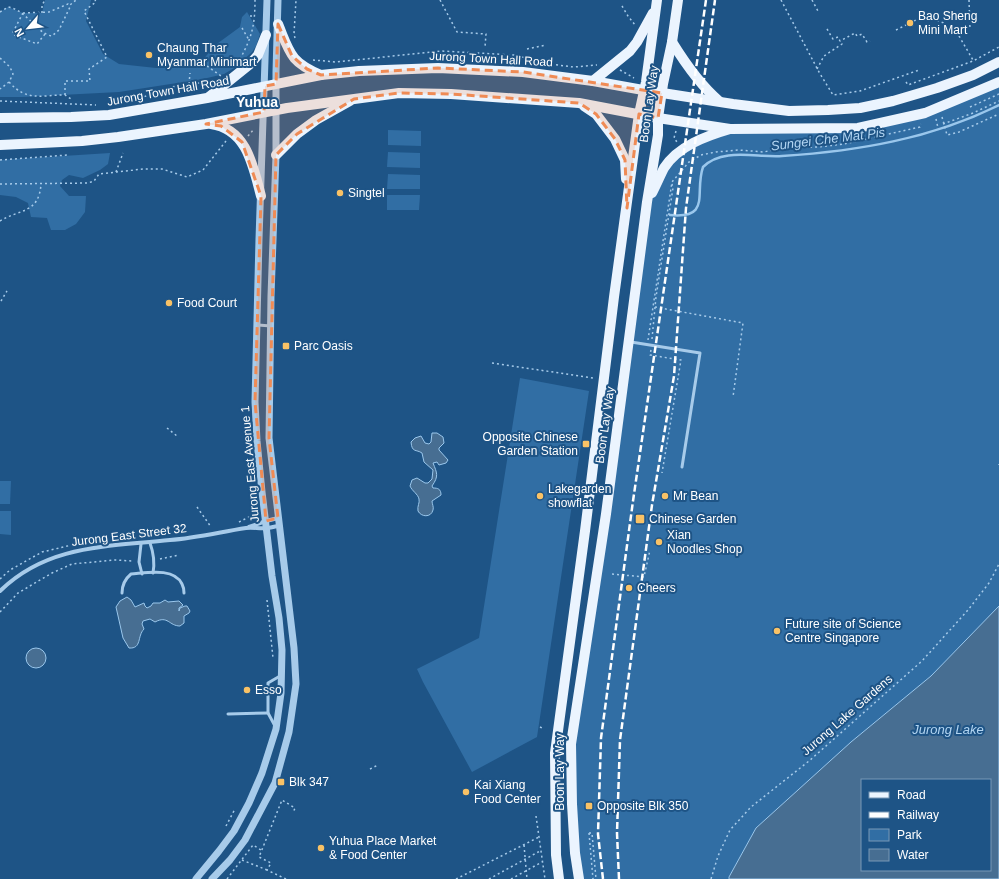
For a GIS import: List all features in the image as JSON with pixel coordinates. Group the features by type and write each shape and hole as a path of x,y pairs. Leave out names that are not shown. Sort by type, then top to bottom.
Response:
{"main road":[{"name":"Boon Lay Way","path":"579,879 575,853 571,744 606,514 647,202 658,135 658,118 678,0"},
{"path":"593,80 630,51 637,42 656,4"},
{"name":"Boon Lay Way","path":"559,879 556,855 555,753 586,531 639,114 643,90 646,82 656,4"},
{"path":"278,24 292,56 298,63 307,69 321,74"},
{"path":"207,98 242,71 258,55 266,35"},
{"path":"672,42 707,91 719,102"},
{"name":"Jurong Town Hall Road","path":"0,118 109,115 207,98 321,74 438,68 523,72 593,80 643,90 719,102 789,110 860,108 893,101 937,88 973,75 999,62"},
{"path":"0,145 82,141 118,137 206,124 276,110 399,93 452,94 579,103 658,118 730,128 858,128 925,113 999,82"},
{"path":"276,155 297,134 316,120 354,99"},
{"path":"579,103 596,114 615,139 625,160 627,208"},
{"path":"206,124 221,126 229,130 242,142 253,167 261,196"},
{"path":"647,202 664,168 673,157 694,143 730,128"}],"street":[{"name":"Jurong East Avenue 1","path":"196,879 219,852 234,831 249,803 262,773 276,729 282,675 282,650 279,618 266,525 257,441 256,410 261,196 260,113 264,86 267,0"},
{"name":"Jurong East Avenue 1","path":"212,879 246,840 275,783 289,732 296,684 294,648 269,438 278,0"},
{"name":"Jurong East Street 32","path":"0,591 29,568 45,560 70,552 175,540 278,522"},
{"name":"Jurong East Street 32","path":"248,528 278,522"}],"lane":[{"path":"258,325 271,326"},
{"path":"629,342 652,344 700,353 682,467"},
{"path":"150,543 154,559 153,573"},
{"path":"141,544 139,561 142,574"},
{"path":"122,593 124,581 131,574 165,573 178,578 182,584 184,593"},
{"path":"276,729 268,713 268,683 282,675"},
{"path":"228,714 268,713"}],"path":[{"path":"42,13 42,5 45,0"},
{"path":"23,13 45,34 52,36 57,33 70,5 76,0"},
{"path":"65,94 65,81 90,80 89,69 107,57 84,11 96,2 95,0"},
{"path":"242,71 236,64 249,40 255,20 256,0"},
{"path":"295,40 296,0"},
{"path":"440,0 457,32 486,34 485,47"},
{"path":"781,0 817,69 833,95 860,91 919,70"},
{"path":"812,0 818,11"},
{"path":"969,0 970,30"},
{"path":"0,12 8,7 23,13 42,13 49,12 68,4 70,5"},
{"path":"622,6 635,24"},
{"path":"23,13 13,32 14,35 37,44 45,34"},
{"path":"250,16 255,16"},
{"path":"896,30 924,16 944,23"},
{"path":"242,28 249,40"},
{"path":"817,69 824,56 842,44 838,37 833,39 828,29"},
{"path":"840,41 855,33 857,36 862,34 867,42 870,41"},
{"path":"959,36 973,61"},
{"path":"527,49 546,45"},
{"path":"906,82 908,85 973,61 999,47"},
{"path":"311,59 336,62 441,51 514,55 549,64 574,67 597,65"},
{"path":"0,58 13,71 9,82 0,89"},
{"path":"613,65 635,79"},
{"path":"207,66 222,77 218,79"},
{"path":"189,84 190,73"},
{"path":"121,102 150,95 172,87 215,80"},
{"path":"9,82 16,89 26,95 45,96 65,94 71,99"},
{"path":"970,107 999,94"},
{"path":"0,101 100,105"},
{"path":"943,124 973,113 999,101"},
{"path":"242,142 255,128 260,113"},
{"path":"942,118 947,135 959,132 999,114"},
{"path":"936,119 938,128"},
{"path":"652,344 648,339 672,182 689,162 702,155 716,152 740,150 764,152 780,148 818,147 844,144 920,127 922,123"},
{"path":"0,184 88,183 94,181 99,174 143,169 162,169 188,177 203,170 226,141"},
{"path":"116,172 123,153"},
{"path":"0,160 67,155"},
{"path":"662,473 681,360 650,355 655,307 673,188 672,182"},
{"path":"0,221 19,213 34,204 38,197 41,184"},
{"path":"2,301 7,291"},
{"path":"655,307 743,323 733,398"},
{"path":"492,363 593,378"},
{"path":"167,428 178,436"},
{"path":"198,507 212,529"},
{"path":"612,574 644,577 650,550"},
{"path":"154,559 179,555"},
{"path":"0,612 18,593 52,573 72,564 115,560 139,561"},
{"name":"Jurong Lake Gardens","path":"711,879 718,856 730,830 751,807 809,761 922,661 989,583 999,564"},
{"path":"370,769 378,765"},
{"path":"278,799 295,808 293,813"},
{"path":"266,870 271,863 259,856 282,800"},
{"path":"536,816 545,879"},
{"path":"593,879 589,833 592,833 596,879"},
{"path":"456,879 539,837"},
{"path":"524,844 527,879"},
{"path":"227,879 253,845 261,851"},
{"path":"489,879 540,851"},
{"path":"242,860 286,879"},
{"path":"511,879 542,862"}],"highlighted area":[{"path":"278,24 292,56 307,69 321,75 438,68 523,72 662,93 658,118 639,114 627,208 625,160 615,139 596,114 579,103 451,94 399,93 354,99 297,134 276,155 269,438 278,518 266,521 255,402 261,196 242,142 221,126 206,124 264,112 265,86 276,84"}],"green space":[{"path":"45,0 91,0 86,21 103,54 119,64 156,68 188,68 203,60 214,46 240,27 242,17 247,12 260,34 256,46 252,52 236,67 224,74 203,79 119,92 0,97 0,12 8,7 23,13 42,13"},
{"path":"999,82 999,606 931,676 851,742 756,828 729,879 579,879 571,744 647,202 673,157 717,133 858,128 925,113"},
{"path":"388,130 421,131 421,146 388,145"},
{"path":"388,152 420,153 420,168 387,167"},
{"path":"110,153 108,164 100,170 83,178 69,175 62,180 60,186 69,196 86,196 85,212 76,224 65,230 51,230 47,218 31,217 28,203 16,197 0,195 0,160"},
{"path":"388,174 420,175 420,189 387,189"},
{"path":"387,195 420,195 419,210 387,210"},
{"path":"520,378 589,391 537,737 472,772 417,669 479,638"},
{"path":"0,481 11,481 10,504 0,504"},
{"path":"0,511 11,511 11,535 0,534"}],"water":[{"path":"432,433 437,433 443,437 444,443 439,450 448,460 446,463 439,465 437,462 433,463 437,474 436,480 432,486 433,488 440,490 441,495 432,501 432,513 426,516 419,513 419,499 410,486 412,480 417,478 425,483 428,483 432,479 433,470 424,462 422,453 412,448 411,442 415,438 421,436 425,443 429,444 431,442"},
{"path":"127,597 131,600 135,607 144,603 147,608 153,603 160,603 165,600 168,602 179,601 183,605 179,608 179,611 180,608 187,606 190,611 184,616 184,623 180,626 176,626 166,620 159,620 155,622 150,619 143,621 142,624 144,629 138,644 133,648 129,648 123,638 116,607 120,601"},
{"name":"Jurong Lake","path":"999,606 999,879 729,879 756,828 851,742 931,676"},
{"path":"36,648 43,651 46,658 43,665 36,668 29,665 26,658 29,651"}],"waterway":[{"name":"Sungei Che Mat Pis","path":"670,215 692,213 697,208 703,167 720,157 730,155 782,156 866,147 920,135 947,127 999,105"}],"railway":[{"path":"603,879 598,834 601,738 633,501 706,0"},
{"path":"619,879 617,833 620,740 652,505 674,376 686,208 715,0"}],"place":[{"name":"Bao Sheng Mini Mart","path":"910,23"},
{"name":"Chaung Thar Myanmar Minimart","path":"149,55"},
{"name":"Singtel","path":"340,193"},
{"name":"Food Court","path":"169,303"},
{"name":"Parc Oasis","path":"286,346"},
{"name":"Opposite Chinese Garden Station","path":"586,444"},
{"name":"Lakegarden showflat","path":"540,496"},
{"name":"Mr Bean","path":"665,496"},
{"name":"Chinese Garden","path":"640,519"},
{"name":"Xian Noodles Shop","path":"659,542"},
{"name":"Cheers","path":"629,588"},
{"name":"Future site of Science Centre Singapore","path":"777,631"},
{"name":"Esso","path":"247,690"},
{"name":"Blk 347","path":"281,782"},
{"name":"Kai Xiang Food Center","path":"466,792"},
{"name":"Opposite Blk 350","path":"589,806"},
{"name":"Yuhua Place Market & Food Center","path":"321,848"}],"district":[{"name":"Yuhua","path":"257,102"}]}
